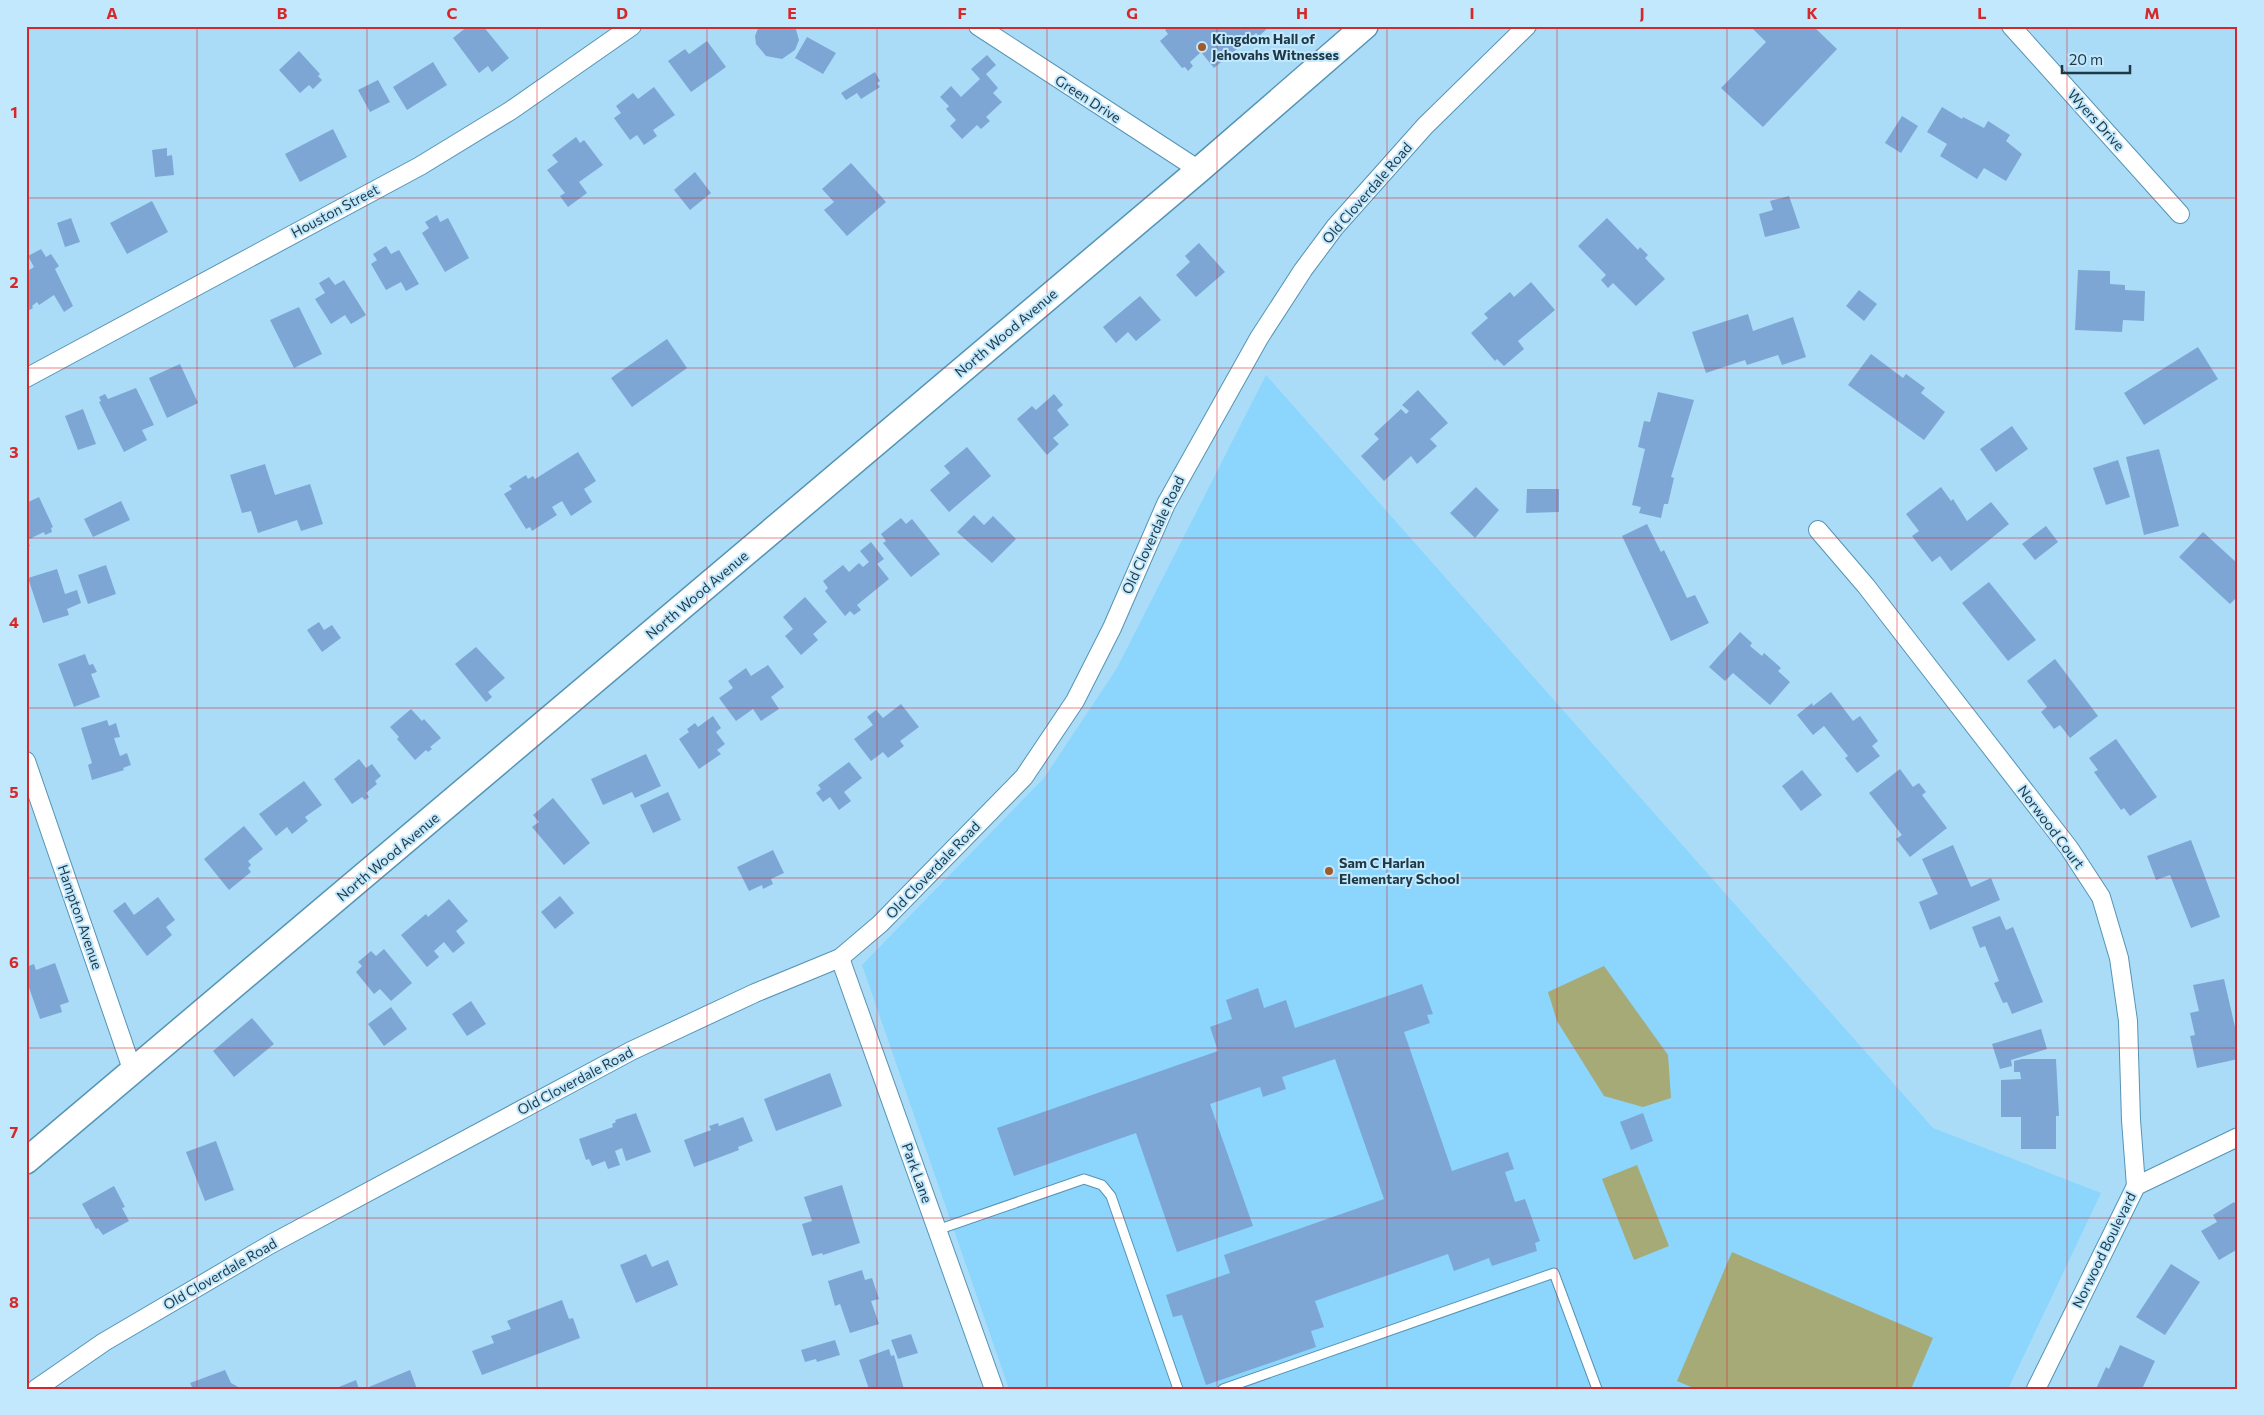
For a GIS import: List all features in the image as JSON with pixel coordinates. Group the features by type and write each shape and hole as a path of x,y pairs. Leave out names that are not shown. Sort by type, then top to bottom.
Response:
{"main road":[{"name":"North Wood Avenue","path":"26,1161 1199,170 1365,26"}],"street":[{"name":"Houston Street","path":"26,378 420,166 510,111 632,26"},
{"name":"Green Drive","path":"978,26 1199,170"},
{"name":"Old Cloverdale Road","path":"36,1389 104,1342 271,1244 574,1080 755,993 840,958 880,924 1024,777 1075,701 1088,677 1166,504 1204,432 1259,338 1303,270 1335,227 1425,126 1527,26"},
{"name":"Wyers Drive","path":"2011,26 2180,214"},
{"name":"Norwood Court","path":"1818,530 1866,586 2069,848 2101,898 2119,958 2128,1021 2131,1120 2136,1186"},
{"name":"Hampton Avenue","path":"26,761 133,1072"},
{"name":"Park Lane","path":"840,958 994,1389"},
{"name":"Norwood Boulevard","path":"2036,1389 2136,1186 2238,1137"}],"lane":[{"path":"937,1230 1084,1179 1102,1185 1111,1196 1178,1389"},
{"path":"1223,1389 1554,1273 1597,1389"}],"shaded area":[{"name":"Sam C Harlan Elementary School","path":"1266,375 1933,1128 2101,1193 2008,1389 1009,1389 862,965 1044,778 1117,668"}],"green space":[{"path":"1604,966 1668,1055 1671,1098 1643,1107 1604,1096 1557,1021 1548,992"},
{"path":"1637,1165 1669,1246 1634,1260 1602,1179"},
{"path":"1732,1252 1933,1338 1911,1389 1696,1389 1677,1381"}],"building":[{"path":"468,26 483,26 509,58 492,72 488,66 479,73 453,38"},
{"path":"759,26 795,26 799,40 795,50 782,59 766,56 756,44 755,36"},
{"name":"Kingdom Hall of Jehovahs Witnesses","path":"1170,26 1176,28 1270,26 1259,36 1256,33 1214,68 1201,52 1190,62 1193,66 1188,71 1185,67 1182,68 1160,41 1168,34 1165,30"},
{"path":"1750,26 1813,26 1837,49 1763,127 1721,88 1766,42"},
{"path":"807,37 836,53 823,74 795,58"},
{"path":"707,41 726,67 691,92 668,61 685,49 689,54"},
{"path":"299,51 320,74 318,76 322,80 313,89 309,85 300,93 279,70"},
{"path":"987,55 996,65 986,74 998,88 993,93 1002,102 986,117 990,121 981,129 977,125 962,139 950,126 956,120 946,109 949,106 940,97 951,86 961,97 980,79 971,69"},
{"path":"433,62 447,85 407,110 393,87"},
{"path":"875,72 880,81 877,83 880,87 861,99 857,93 846,100 841,93"},
{"path":"378,80 390,102 370,112 358,90"},
{"path":"654,87 675,115 653,130 657,136 644,145 637,135 630,140 614,118 621,113 616,106 633,93 638,99"},
{"path":"1942,107 1962,119 1963,117 1984,128 1988,121 2010,135 2006,141 2022,154 2006,181 1984,168 1977,179 1940,156 1947,144 1927,132"},
{"path":"1902,116 1918,126 1901,153 1885,143"},
{"path":"333,129 347,157 300,182 285,154"},
{"path":"576,137 580,143 584,140 603,165 579,182 587,193 568,207 560,196 565,193 547,170 558,162 552,155"},
{"path":"167,148 167,156 172,155 174,175 155,177 152,150"},
{"path":"851,163 886,202 847,236 824,210 834,202 822,189"},
{"path":"695,172 711,193 690,210 674,190"},
{"path":"1789,196 1800,228 1765,237 1759,214 1773,210 1770,201"},
{"path":"152,201 168,232 127,254 110,223"},
{"path":"437,215 440,222 448,218 469,258 445,272 422,233 429,228 425,222"},
{"path":"71,218 80,242 65,247 57,223"},
{"path":"1607,218 1638,250 1640,247 1648,255 1645,258 1665,279 1636,306 1613,283 1608,288 1601,280 1606,275 1578,246"},
{"path":"1199,243 1225,272 1196,297 1176,275 1190,262 1185,256"},
{"path":"386,246 391,254 399,250 419,284 406,291 401,282 386,290 371,264 377,260 373,254"},
{"path":"41,249 46,257 51,254 59,266 55,269 73,306 64,312 54,295 39,305 37,302 32,306 33,308 26,312 26,272 34,267 28,256"},
{"path":"2078,270 2110,271 2110,284 2125,285 2125,290 2145,291 2144,321 2123,320 2122,332 2075,330"},
{"path":"329,277 335,285 344,280 366,315 351,324 345,315 331,324 315,299 325,293 319,283"},
{"path":"1531,282 1555,310 1518,341 1524,349 1504,366 1497,359 1495,361 1471,333 1488,318 1484,314 1510,292 1514,297"},
{"path":"1859,290 1877,304 1864,321 1846,306"},
{"path":"1140,296 1161,320 1136,341 1128,332 1116,343 1103,327"},
{"path":"299,307 322,354 294,368 270,320"},
{"path":"1748,314 1753,331 1793,317 1806,357 1782,365 1778,355 1747,365 1745,360 1706,373 1692,332"},
{"path":"667,339 687,368 632,407 611,378"},
{"path":"2198,347 2218,379 2144,425 2124,393"},
{"path":"1871,354 1903,378 1906,374 1925,388 1921,393 1945,412 1924,440 1848,385"},
{"path":"180,364 198,403 167,418 149,378"},
{"path":"136,388 154,425 142,430 147,440 124,452 99,402 101,401 99,397 105,394 108,399"},
{"path":"1418,390 1448,423 1430,439 1437,446 1417,464 1411,456 1384,481 1361,456 1379,439 1374,434 1401,409 1406,414 1409,411 1402,405"},
{"path":"1658,392 1694,400 1671,477 1674,478 1668,504 1664,504 1661,518 1639,513 1641,507 1632,505 1645,449 1638,447 1644,421 1650,422"},
{"path":"1054,394 1063,405 1057,410 1069,425 1053,438 1059,444 1047,455 1017,419 1032,406 1036,410"},
{"path":"83,409 96,444 78,450 65,416"},
{"path":"2012,426 2028,449 1996,472 1980,449"},
{"path":"967,447 991,476 949,512 930,490 950,473 944,466"},
{"path":"2159,449 2179,526 2144,535 2126,457"},
{"path":"578,452 596,481 584,489 592,502 571,516 562,501 552,507 557,515 532,531 530,527 526,529 504,494 512,489 509,486 526,475 528,479 533,476 535,479"},
{"path":"2118,460 2130,497 2106,505 2093,468"},
{"path":"265,464 275,495 310,484 323,524 301,531 297,520 258,533 251,511 242,513 230,475"},
{"path":"1476,487 1499,510 1475,538 1450,513"},
{"path":"1941,487 1951,501 1953,499 1967,521 1991,502 2009,524 1951,571 1940,556 1932,562 1912,536 1919,531 1906,514"},
{"path":"1527,489 1559,489 1559,512 1526,513"},
{"path":"39,497 53,527 51,528 52,532 45,535 44,532 27,540 30,546 26,548 26,503"},
{"path":"121,501 130,520 93,537 84,519"},
{"path":"974,515 984,525 993,516 1016,539 992,563 957,532"},
{"path":"901,518 906,524 912,519 940,554 911,577 883,543 886,541 881,534"},
{"path":"1647,524 1661,552 1664,550 1687,598 1695,595 1709,623 1671,641 1622,536"},
{"path":"2046,526 2058,542 2035,560 2022,544"},
{"path":"2203,532 2238,564 2238,596 2230,604 2179,557"},
{"path":"871,542 884,559 877,564 889,579 857,605 861,610 854,615 850,611 845,616 825,591 828,588 823,581 843,565 849,572 859,563 863,567 869,562 860,551"},
{"path":"106,565 116,594 88,604 78,575"},
{"path":"57,569 65,594 77,590 81,603 67,609 69,615 43,623 28,578"},
{"path":"1989,582 2036,640 2008,661 1962,603"},
{"path":"805,597 827,622 813,634 818,640 801,655 785,636 793,629 783,617"},
{"path":"319,622 324,630 332,625 341,638 322,652 307,630"},
{"path":"1740,632 1752,643 1750,646 1762,656 1764,653 1781,668 1778,671 1790,682 1770,705 1733,673 1725,681 1709,667"},
{"path":"476,647 505,678 488,692 492,697 486,702 455,664"},
{"path":"85,654 89,665 93,664 97,672 91,674 100,697 74,707 58,664"},
{"path":"2055,659 2098,716 2070,738 2060,725 2054,729 2041,712 2047,707 2027,681"},
{"path":"768,665 784,687 771,697 779,709 761,721 753,709 736,721 719,698 733,688 728,681 746,668 751,676"},
{"path":"1831,692 1853,721 1860,716 1878,741 1872,746 1880,756 1857,773 1845,758 1848,756 1824,726 1813,735 1797,715 1812,703 1813,706"},
{"path":"901,704 919,727 900,741 904,746 888,758 883,752 871,761 854,739 873,725 867,717 876,710 883,718"},
{"path":"411,709 422,721 424,719 441,738 430,747 432,749 428,752 426,750 415,760 397,739 399,737 390,727"},
{"path":"713,716 721,728 716,732 725,744 717,750 721,754 699,769 679,739 689,732 687,729 695,723 698,727"},
{"path":"107,720 109,726 116,723 120,737 114,738 120,756 127,753 131,765 123,768 124,770 92,780 88,765 92,763 81,728"},
{"path":"2116,739 2157,797 2130,816 2124,808 2121,810 2094,772 2098,770 2089,758"},
{"path":"646,754 661,786 635,798 632,792 603,805 591,779"},
{"path":"359,759 366,768 372,764 381,776 375,781 377,784 366,793 369,797 365,800 362,797 352,804 334,779"},
{"path":"849,762 862,778 844,792 851,801 839,810 830,797 823,802 816,793 821,789 818,785"},
{"path":"1900,769 1913,787 1919,783 1926,792 1922,795 1947,828 1910,857 1896,839 1902,835 1869,793"},
{"path":"1802,770 1822,795 1801,811 1782,786"},
{"path":"304,781 322,805 305,817 308,821 292,834 287,827 276,836 259,814"},
{"path":"668,792 681,820 653,833 640,805"},
{"path":"553,798 590,843 564,865 532,827 539,822 533,815"},
{"path":"244,826 263,849 248,861 251,865 248,868 251,872 229,890 204,859"},
{"path":"2191,840 2220,917 2191,928 2170,875 2156,880 2147,856"},
{"path":"1953,845 1971,887 1991,878 2000,900 1930,930 1919,902 1938,894 1922,859"},
{"path":"773,850 784,873 771,879 773,884 763,889 762,885 749,891 737,867"},
{"path":"560,896 574,913 555,929 541,912"},
{"path":"158,897 175,920 166,927 172,935 147,956 113,911 125,902 134,915"},
{"path":"449,899 468,921 456,931 465,943 453,953 444,942 434,951 439,957 427,967 401,935 426,914 428,917"},
{"path":"2000,916 2006,930 2013,927 2043,1002 2012,1014 2007,1002 2003,1003 1994,983 1999,981 1985,946 1980,948 1972,927"},
{"path":"384,949 412,983 391,1001 380,989 374,994 356,972 362,966 358,962 371,951 376,956"},
{"path":"55,963 69,1002 60,1005 62,1012 40,1019 26,979 26,967 34,964 36,970"},
{"path":"2224,979 2238,1040 2238,1059 2197,1068 2190,1036 2195,1035 2190,1013 2199,1011 2193,985"},
{"path":"1422,984 1433,1014 1427,1015 1430,1023 1404,1032 1452,1171 1508,1152 1514,1169 1505,1172 1515,1202 1525,1199 1540,1241 1535,1243 1537,1251 1492,1266 1489,1258 1454,1271 1448,1254 1315,1301 1324,1327 1311,1331 1316,1347 1206,1385 1182,1315 1173,1317 1166,1295 1230,1273 1224,1255 1384,1199 1335,1059 1282,1077 1286,1089 1263,1097 1260,1087 1210,1104 1253,1226 1177,1252 1136,1133 1014,1176 997,1128 1218,1051 1210,1027 1232,1019 1226,1000 1258,988 1264,1008 1286,1000 1295,1028"},
{"path":"471,1001 486,1024 467,1036 452,1014"},
{"path":"391,1007 407,1029 384,1046 368,1024"},
{"path":"252,1018 274,1044 234,1077 213,1051"},
{"path":"2041,1029 2047,1049 2011,1060 2012,1066 2000,1069 1992,1044"},
{"path":"2022,1059 2056,1059 2059,1116 2056,1116 2056,1149 2021,1149 2021,1117 2001,1117 2001,1080 2021,1079 2020,1072 2014,1072 2014,1061"},
{"path":"830,1073 842,1106 776,1131 764,1099"},
{"path":"636,1113 651,1152 626,1161 622,1148 615,1151 620,1165 608,1169 605,1161 592,1166 589,1159 586,1160 579,1139 613,1127 612,1124 616,1122 615,1120"},
{"path":"1643,1113 1653,1141 1631,1150 1620,1122"},
{"path":"743,1117 753,1141 738,1147 739,1150 694,1167 684,1140 711,1130 709,1126 718,1123 719,1126"},
{"path":"216,1141 234,1190 205,1201 186,1152"},
{"path":"842,1185 860,1243 823,1255 822,1253 812,1256 802,1224 812,1221 804,1197"},
{"path":"114,1186 125,1207 122,1208 129,1221 103,1235 98,1228 96,1229 82,1204"},
{"path":"2234,1202 2238,1208 2238,1249 2219,1260 2201,1231 2217,1222 2213,1215"},
{"path":"646,1254 652,1267 668,1260 678,1285 636,1303 620,1265"},
{"path":"2171,1264 2200,1282 2165,1335 2136,1317"},
{"path":"862,1270 865,1280 872,1278 879,1299 871,1301 879,1324 850,1333 840,1304 835,1306 828,1281"},
{"path":"562,1300 569,1319 573,1318 580,1338 482,1375 472,1351 494,1343 491,1336 511,1329 507,1321"},
{"path":"911,1334 918,1353 898,1359 891,1340"},
{"path":"835,1340 840,1355 817,1362 816,1359 805,1362 801,1350"},
{"path":"2120,1345 2155,1361 2142,1389 2096,1389 2106,1367 2109,1369"},
{"path":"889,1349 891,1356 894,1355 904,1389 869,1389 859,1360"},
{"path":"225,1370 231,1383 242,1389 193,1389 190,1383"},
{"path":"410,1370 417,1389 364,1389"},
{"path":"356,1380 359,1389 334,1389"}],"place":[{"name":"Kingdom Hall of Jehovahs Witnesses","path":"1202,47"},
{"name":"Sam C Harlan Elementary School","path":"1329,871"}]}
